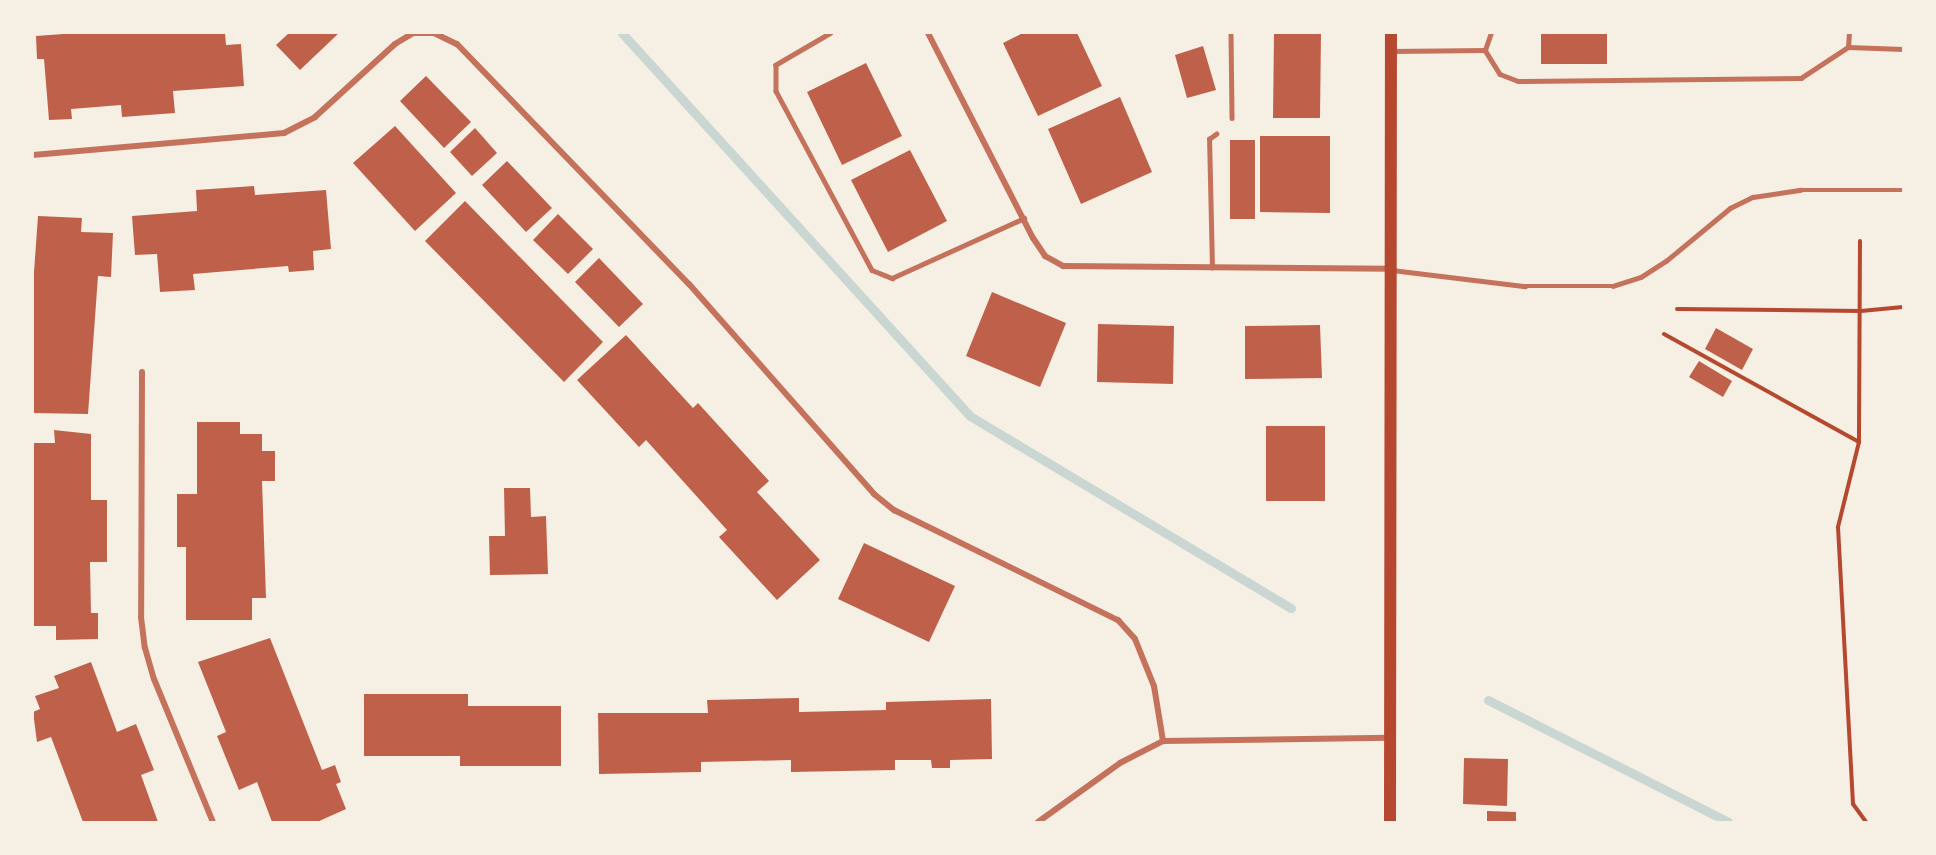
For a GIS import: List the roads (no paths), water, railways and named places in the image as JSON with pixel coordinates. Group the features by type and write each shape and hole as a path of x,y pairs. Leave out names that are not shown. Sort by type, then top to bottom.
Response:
{"main road":[{"path":"1390,822 1391,33"}],"street":[{"path":"33,155 284,133 315,117 395,44 413,33 434,33 457,44 689,284 874,494 894,510 1118,620 1135,639 1154,686 1163,741"},
{"path":"928,33 1045,256 1063,266 1390,269"},
{"path":"142,372 141,617 145,648 154,679 213,822"},
{"path":"1038,822 1120,763 1163,741 1390,738"}],"lane":[{"path":"831,33 776,65 776,91 872,270 892,278 1024,218"},
{"path":"1231,33 1232,118"},
{"path":"1485,50 1491,33"},
{"path":"1848,47 1849,33"},
{"path":"1485,50 1500,74 1518,81 1801,78 1848,47 1903,49"},
{"path":"1391,51 1485,50"},
{"path":"1212,268 1209,139 1216,134"},
{"path":"1390,269 1525,286 1613,286 1649,272 1730,208 1753,197 1800,190 1903,190"}],"waterway":[{"path":"622,33 970,416 1291,608"},
{"path":"1488,700 1728,822"}]}
